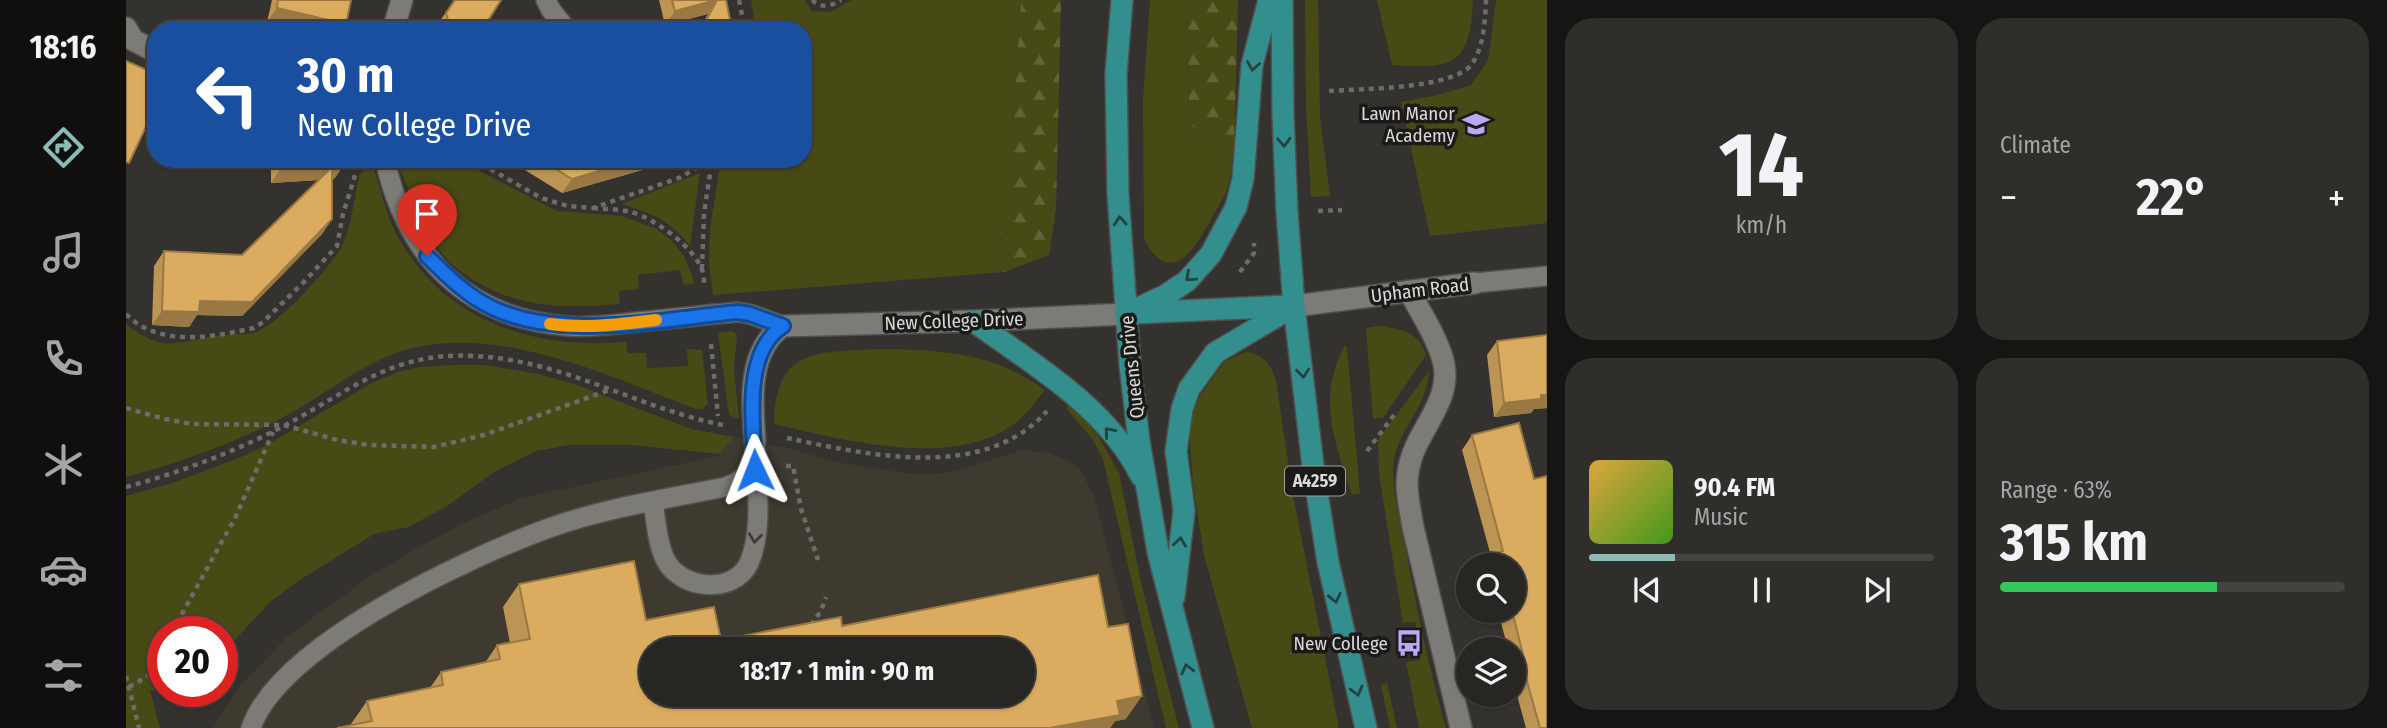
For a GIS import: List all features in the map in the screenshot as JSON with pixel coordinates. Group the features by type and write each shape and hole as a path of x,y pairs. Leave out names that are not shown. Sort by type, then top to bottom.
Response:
{"main road":[{"name":"Queens Drive","path":"1122,0 1116,74 1116,134 1132,389 1158,552 1203,728"},
{"path":"1126,314 1166,295 1187,281 1211,254 1231,217 1244,179 1252,65 1269,0"},
{"name":"A4259","path":"1282,0 1283,115 1294,306 1314,474 1328,562 1366,728"},
{"path":"1126,314 1294,306"},
{"path":"1172,610 1184,511 1176,451 1182,409 1189,389 1215,353 1294,306"},
{"path":"973,321 1077,397 1133,460 1147,488"}],"street":[{"path":"396,21 402,0"},
{"path":"126,28 133,40 147,47"},
{"name":"Upham Road","path":"1294,306 1475,284"},
{"path":"1409,291 1434,337 1443,361 1443,393 1413,452 1408,469 1408,498 1461,728"},
{"name":"New College Drive","path":"783,326 1126,314"},
{"path":"755,441 757,360 772,333 783,326"}],"lane":[{"path":"546,0 560,21"},
{"name":"New College Drive","path":"387,168 398,207 427,256 449,279 477,300 506,313 536,322 569,327 738,312 783,326"},
{"name":"Upham Road","path":"1475,284 1547,276"},
{"path":"653,502 661,548 669,565 691,581 716,585 735,580 746,569 754,550 757,523 755,441"},
{"path":"251,728 257,713 285,678 308,656 428,582 469,561 550,528 733,484 755,470"}],"path":[{"path":"739,0 743,21"},
{"path":"813,0 819,6 827,6 841,0"},
{"path":"1329,91 1423,84 1453,77 1471,66 1481,44 1486,0"},
{"path":"126,314 148,330 187,338 254,328 337,246 357,168"},
{"path":"489,168 541,198 568,206 593,208 679,178 697,168"},
{"path":"702,270 704,213 711,168"},
{"path":"126,486 187,469 274,431 383,369 440,356 512,360 584,378 677,414 729,426"},
{"path":"783,447 783,437 887,455 972,454 987,450 1024,432 1041,418 1067,388"},
{"path":"126,408 192,424 284,425 337,440 369,445 434,447 484,435 612,389"},
{"path":"181,616 236,516 274,431"},
{"path":"783,456 783,465 793,466 801,509 818,560"},
{"path":"802,635 817,618 826,597"},
{"path":"126,676 139,728"},
{"path":"129,687 147,678"}],"shaded area":[{"path":"734,437 836,462 929,475 955,471 1023,450 1049,453 1080,469 1094,496 1154,728 213,728 226,707 238,707 238,689 289,635 369,577 414,550 464,523 522,498 719,456"}],"green space":[{"path":"751,0 805,0 812,11 830,12 852,0 1021,0 1004,272 713,295 709,264 710,229 720,168 812,168 812,21 754,21"},
{"path":"1021,0 1061,0 1056,209 1049,255 1004,272"},
{"path":"1150,0 1188,0 1189,124 1234,151 1230,179 1222,201 1190,251 1172,263 1163,261 1153,253 1144,238 1143,101"},
{"path":"1188,0 1238,0 1234,151 1189,124"},
{"path":"1305,0 1318,0 1320,117 1330,196 1311,197 1306,106"},
{"path":"1377,0 1473,0 1468,39 1462,51 1443,64 1392,65"},
{"name":"Lawn Manor Academy","path":"1496,0 1547,0 1547,223 1430,236 1401,102 1471,85 1488,61"},
{"path":"399,168 473,168 557,211 621,216 655,228 672,241 684,256 695,283 684,285 680,270 638,275 639,289 619,291 620,304 547,305 513,298 479,283 451,263 421,218"},
{"path":"374,169 393,227 416,265 439,289 465,309 494,324 557,341 626,342 628,353 646,353 647,368 688,366 687,349 702,350 708,404 702,409 695,409 592,369 518,349 444,343 409,349 379,360 298,409 236,440 193,457 126,477 126,324 151,339 169,344 221,335 253,333 263,329 303,294 337,254 349,228 359,176 363,171"},
{"path":"700,173 690,246 660,219 622,204"},
{"path":"1366,328 1394,328 1414,336 1426,355 1383,418 1373,419"},
{"path":"732,331 737,334 734,370 739,419 729,415 718,333"},
{"path":"1345,345 1360,493 1352,495 1335,438 1330,402 1336,364"},
{"path":"876,349 943,352 985,360 1025,377 1045,390 1020,419 995,435 966,444 934,448 901,447 867,443 774,424 776,399 782,381 791,368 817,354"},
{"path":"1246,352 1266,361 1276,381 1293,495 1339,728 1252,728 1204,555 1193,484 1191,419 1200,396 1224,362"},
{"path":"486,365 538,374 574,384 691,429 734,437 720,454 632,445 569,445 536,451 494,472 446,507 408,527 374,534 298,581 269,603 238,637 238,616 147,616 147,707 154,707 160,728 126,728 126,496 176,482 241,457 267,445 370,384 398,372 421,367"},
{"path":"1429,371 1423,397 1398,444 1393,480 1419,617 1446,728 1419,728 1406,662 1420,660 1415,622 1403,623 1379,474 1378,440"},
{"path":"1069,406 1086,421 1100,439 1119,473 1142,587 1179,728 1166,728 1103,459 1093,440 1066,408"},
{"path":"1387,683 1397,728 1390,728 1381,685"}],"building":[{"path":"278,0 351,0 347,21 333,21 277,8"},
{"path":"455,0 501,0 489,21 448,21 446,13"},
{"path":"672,0 716,0 675,11"},
{"path":"717,0 726,0 730,21 706,21"},
{"path":"126,61 147,70 147,124 129,163 126,162"},
{"path":"332,168 332,219 252,302 200,301 199,312 162,311 164,251 242,255"},
{"path":"554,168 609,168 572,179"},
{"path":"1547,335 1547,395 1541,395 1541,399 1504,403 1497,341"},
{"path":"1519,423 1534,479 1547,476 1547,728 1540,728 1526,678 1526,637 1519,637 1515,623 1526,623 1526,553 1497,553 1503,551 1472,435"},
{"path":"634,561 646,620 714,607 720,637 639,637 639,707 1035,707 1035,637 737,637 841,617 842,626 1098,575 1108,627 1128,624 1142,696 1117,701 1120,715 1050,728 337,728 372,721 367,701 443,685 441,672 500,659 497,645 530,639 519,584"}],"slow traffic":[{"path":"550,324 569,327 596,326 656,320"}],"place":[{"name":"Lawn Manor Academy","path":"1476,124"},
{"name":"New College","path":"1409,643"}],"route":[{"path":"427,256 449,279 477,300 536,322 569,327 596,326 738,312 783,326 772,333 757,360 754,407 755,470"}]}
